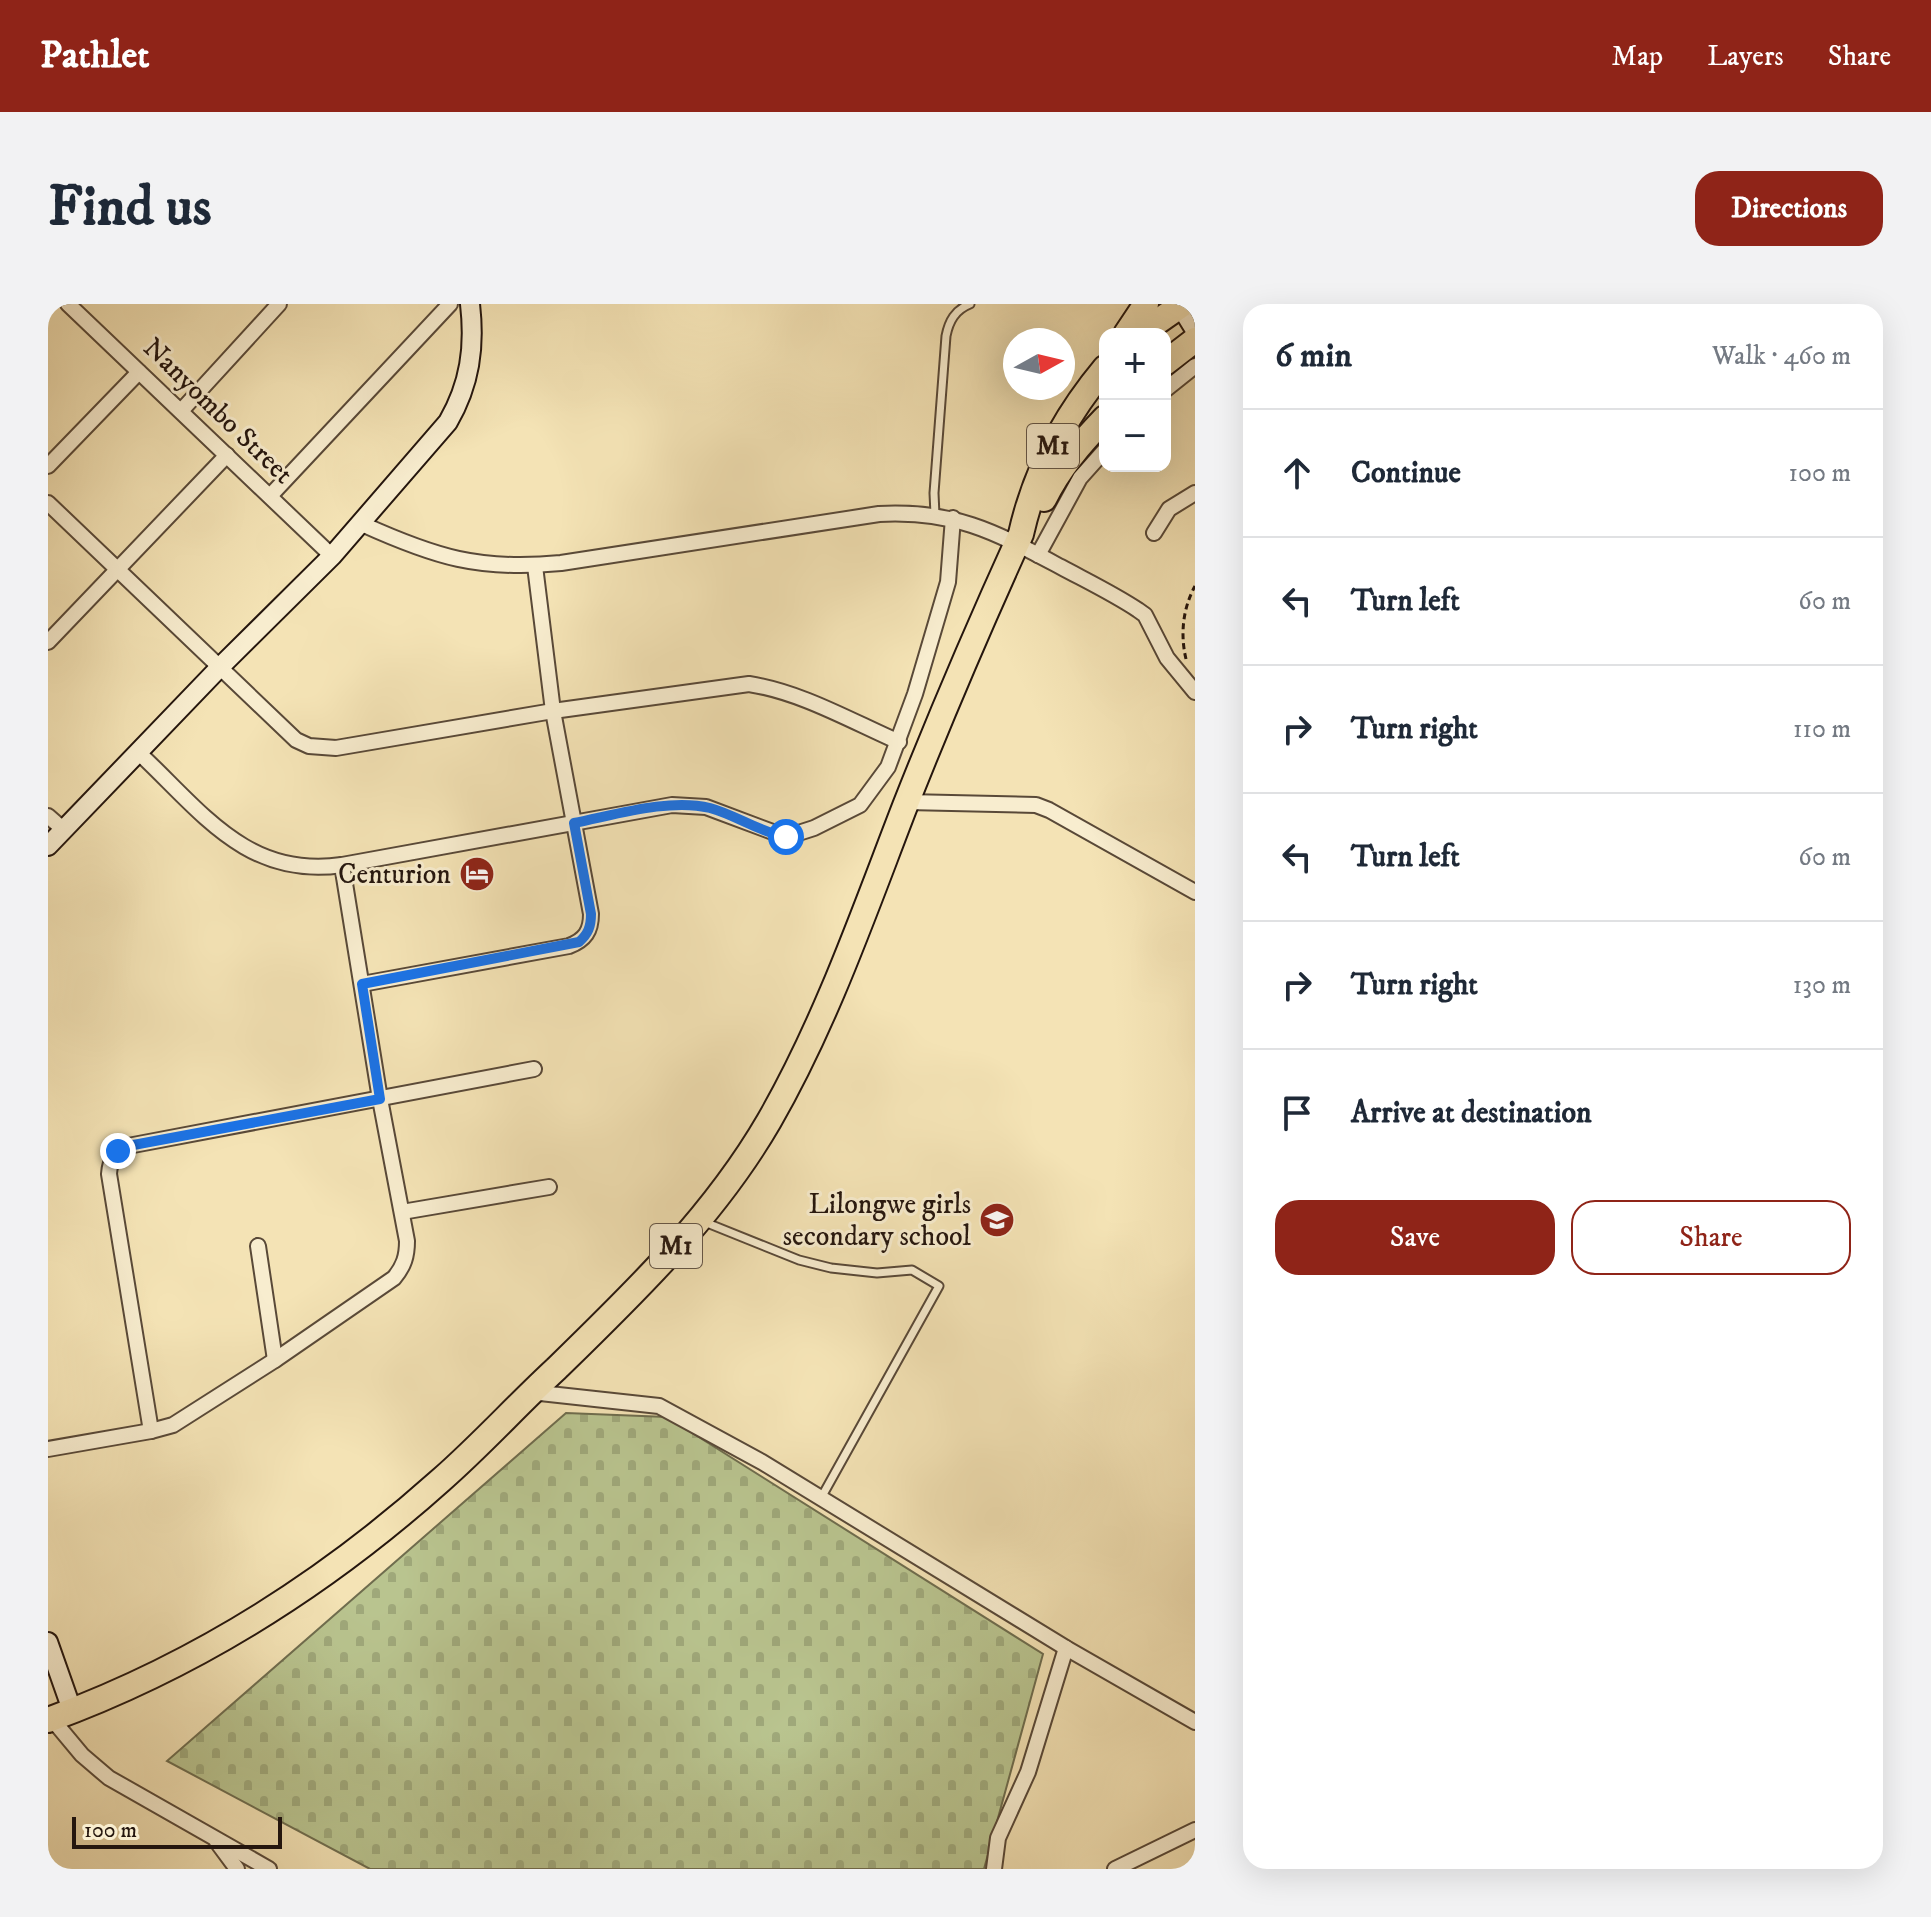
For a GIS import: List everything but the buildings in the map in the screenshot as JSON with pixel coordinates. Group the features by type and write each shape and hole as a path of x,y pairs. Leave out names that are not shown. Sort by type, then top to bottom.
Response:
{"highway":[{"path":"1130,328 1146,304"},
{"path":"1148,328 1180,305"},
{"path":"1171,358 1195,340"},
{"name":"M1","path":"1025,544 1027,506 1049,453 1099,368"},
{"name":"M1","path":"1078,401 1099,375"},
{"name":"M1","path":"57,1716 145,1680 208,1648 303,1588 390,1523 443,1479 621,1306 700,1220 767,1124 787,1087 823,1011 907,802 1038,512 1059,471 1099,425"}],"street":[{"name":"Nanyombo Street","path":"68,304 332,556"},
{"path":"181,411 279,304"},
{"path":"270,496 450,304"},
{"path":"48,846 332,556 448,422 460,401 471,363 473,338 470,304"},
{"path":"1180,305 1195,330"},
{"path":"1171,385 1195,366"},
{"path":"48,466 139,372"},
{"path":"48,642 227,455"},
{"path":"1025,544 1099,457"},
{"path":"1154,533 1169,509 1195,493"},
{"path":"48,503 296,740 322,749 553,711 749,684 766,686 804,700 899,742"},
{"path":"362,524 411,546 458,561 508,567 535,566 856,517 900,513 953,518 1025,544 1145,615 1167,658 1193,689"},
{"path":"139,753 228,836 255,854 286,866 320,868 342,865 672,805 690,805 727,813 774,835 797,835 860,805 888,767 899,742 948,582 953,518"},
{"path":"362,984 579,942 591,926 553,711 535,566"},
{"path":"907,802 1036,805 1195,892"},
{"path":"48,816 64,830"},
{"path":"48,1449 173,1425 275,1360 394,1278 402,1268 407,1255 407,1241 380,1099 342,865"},
{"path":"151,1431 109,1174 110,1161 118,1151 128,1146 534,1069"},
{"path":"402,1212 549,1187"},
{"path":"258,1246 275,1360"},
{"path":"531,1392 659,1406 762,1462 1066,1648 1195,1722"},
{"path":"48,1642 57,1716 82,1755 109,1778 269,1869"},
{"path":"994,1869 998,1838 1028,1772 1066,1648"},
{"path":"1115,1869 1195,1830"},
{"path":"215,1838 237,1869"}],"lane":[{"path":"935,515 946,336 949,322 960,308 970,304"},
{"path":"700,1220 799,1260 831,1268 877,1273 912,1270 939,1286 821,1498"}],"path":[{"path":"1193,689 1183,648 1183,629 1186,609 1195,586"}],"green space":[{"path":"566,1413 667,1417 1043,1654 984,1869 370,1869 167,1761"}],"place":[{"name":"Centurion","path":"477,874"},
{"name":"Lilongwe girls secondary school","path":"997,1220"}],"route":[{"path":"118,1151 128,1146 380,1099 362,984 579,942 591,926 591,914 574,823 672,805 690,805 727,813 774,835 786,837"}]}
